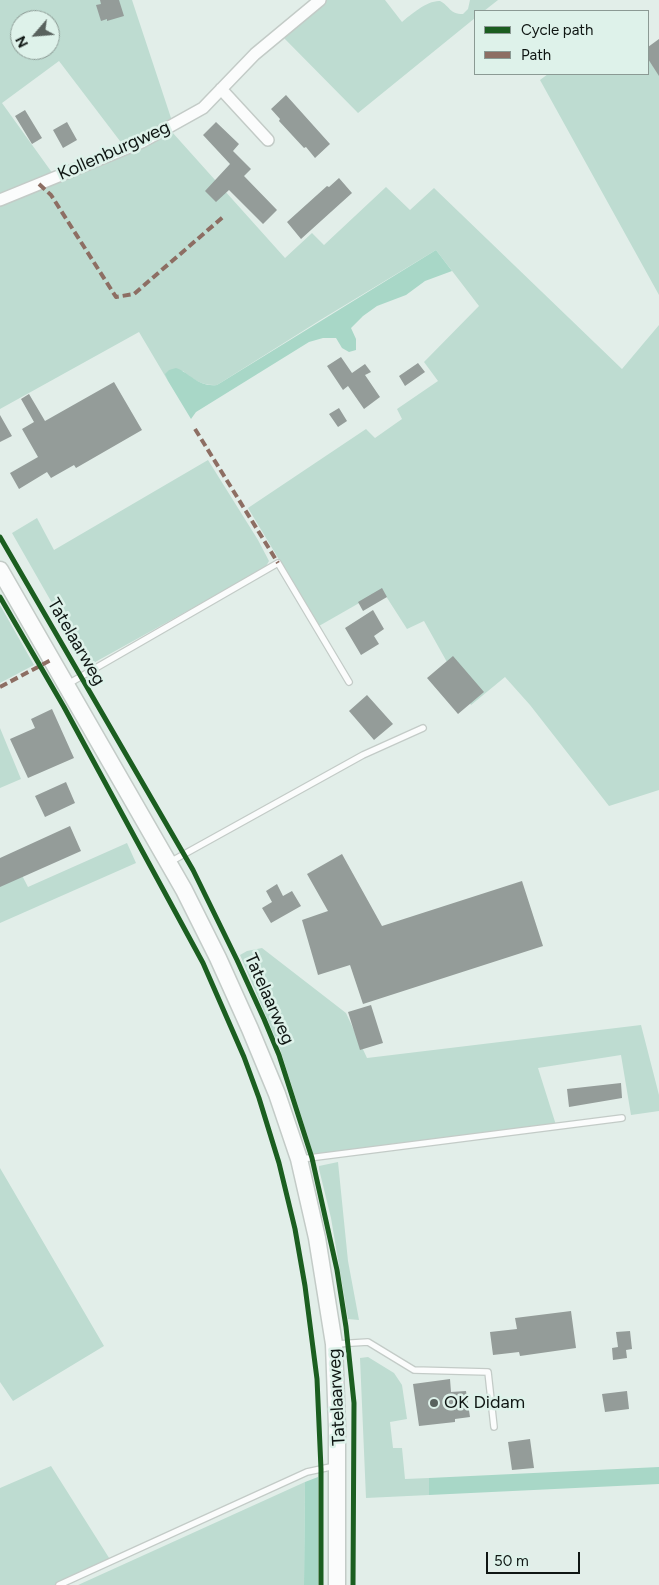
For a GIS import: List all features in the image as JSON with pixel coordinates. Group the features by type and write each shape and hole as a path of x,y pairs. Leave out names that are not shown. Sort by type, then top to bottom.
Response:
{"main road":[{"name":"Tatelaarweg","path":"0,570 184,890 218,958 250,1029 299,1159 318,1238 334,1344 337,1585"}],"street":[{"name":"Kollenburgweg","path":"0,200 142,142 203,108 255,54 320,0"},
{"path":"221,89 268,140"}],"lane":[{"path":"66,686 278,563 349,682"},
{"path":"168,863 363,755 423,728"},
{"path":"299,1159 622,1118"},
{"path":"334,1344 368,1342 414,1370 488,1372 494,1427"},
{"path":"59,1585 307,1472 337,1466"}],"green space":[{"path":"0,0 132,0 172,121 123,145 59,61 2,103 53,174 0,197"},
{"path":"323,0 385,0 402,22 419,8 435,1 440,1 455,13 463,14 468,9 470,0 498,0 485,10 474,10 474,19 358,113 281,35"},
{"path":"649,60 659,75 659,295 540,80 547,75 649,75"},
{"path":"172,132 285,258 312,233 324,245 386,187 410,210 434,188 622,369 659,325 659,790 609,806 530,705 505,677 471,705 424,621 407,629 382,590 319,626 248,508 366,429 375,438 402,419 397,409 438,381 424,362 479,306 436,250 217,385 198,382 183,371 166,374 168,381 139,332 0,409 0,205"},
{"path":"436,250 452,271 425,281 406,295 377,306 363,316 351,328 356,339 356,350 349,352 342,348 336,338 323,338 309,342 196,412 191,419 168,381 165,374 169,370 176,368 199,382 217,385"},
{"path":"208,460 258,540 269,561 265,568 88,666 12,533 37,518 54,550"},
{"path":"0,605 34,665 0,683"},
{"path":"0,728 21,779 0,788"},
{"path":"127,843 136,863 0,923 0,866 14,860 28,887"},
{"path":"262,948 346,1013 367,1058 641,1025 659,1095 659,1111 631,1115 621,1055 538,1068 556,1125 315,1154 313,1153 280,1049 240,955 247,951"},
{"path":"338,1162 348,1261 359,1320 348,1319 331,1218 319,1169 319,1166"},
{"path":"0,1168 104,1346 13,1401 0,1382"},
{"path":"368,1357 394,1373 402,1385 407,1419 390,1422 393,1448 402,1448 405,1479 429,1478 429,1495 366,1498 360,1358"},
{"path":"51,1466 111,1561 59,1585 0,1585 0,1488"},
{"path":"659,1467 659,1484 429,1495 429,1478"},
{"path":"318,1477 318,1585 304,1585 305,1482"},
{"path":"305,1482 304,1585 78,1585"}],"building":[{"path":"100,0 119,0 124,16 101,21 96,5 101,4"},
{"path":"659,39 659,76 649,61 649,46"},
{"path":"286,95 330,144 315,158 279,121 280,119 271,109"},
{"path":"25,110 42,138 32,144 15,116"},
{"path":"67,122 77,140 63,148 53,130"},
{"path":"216,122 239,144 233,151 251,169 244,176 277,210 263,224 229,190 216,202 205,191 230,164 203,135"},
{"path":"339,178 352,193 301,239 287,222 327,186 329,187"},
{"path":"341,357 352,373 365,364 371,372 365,375 380,397 364,409 348,386 343,390 327,366"},
{"path":"418,363 425,372 405,386 399,376"},
{"path":"114,382 142,430 76,468 74,465 51,478 47,472 19,489 10,473 38,457 22,429 34,422 21,399 29,394 45,421"},
{"path":"339,408 347,421 338,427 329,414"},
{"path":"0,415 12,436 0,442"},
{"path":"382,588 387,597 363,611 358,602"},
{"path":"373,610 384,629 374,636 379,644 361,655 345,628"},
{"path":"453,656 484,692 458,714 427,678"},
{"path":"367,695 393,724 374,740 349,711"},
{"path":"52,709 74,758 28,778 10,739 35,728 31,719"},
{"path":"66,782 75,803 45,817 35,796"},
{"path":"70,826 81,851 0,887 0,858"},
{"path":"342,854 382,926 522,881 543,946 363,1004 350,965 318,975 302,920 328,911 307,874"},
{"path":"277,884 283,896 292,891 301,906 271,923 262,908 272,902 266,891"},
{"path":"371,1005 383,1043 360,1050 348,1012"},
{"path":"621,1083 622,1098 569,1107 567,1089"},
{"path":"571,1311 576,1348 520,1356 519,1352 493,1355 490,1332 517,1329 515,1318"},
{"path":"630,1331 632,1349 626,1350 627,1358 613,1360 612,1348 618,1347 616,1332"},
{"name":"OK Didam","path":"450,1379 451,1392 466,1391 470,1417 455,1419 455,1422 419,1426 413,1384"},
{"path":"627,1391 629,1409 605,1412 602,1394"},
{"path":"530,1439 534,1468 512,1470 508,1442"}],"marked path":[{"path":"39,184 51,195 116,297 134,294 223,217"},
{"path":"195,429 278,563"},
{"path":"0,687 51,660"}],"cycle path":[{"path":"0,537 193,870 237,960 279,1055 312,1158 337,1270 346,1327 354,1403 353,1585"},
{"path":"0,597 64,707 203,963 244,1057 259,1098 279,1163 295,1229 305,1286 317,1379 321,1469 321,1585"}],"place":[{"name":"OK Didam","path":"434,1403"}]}
